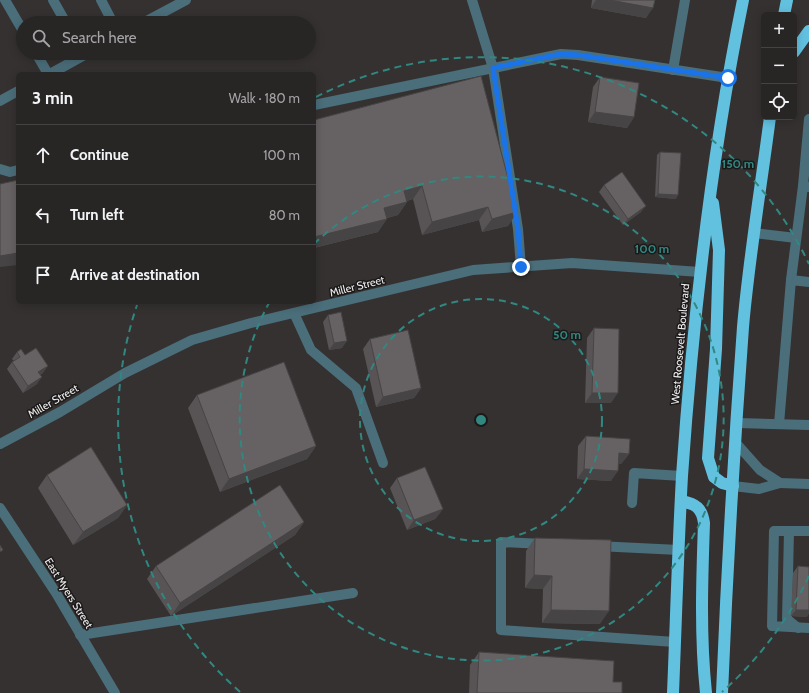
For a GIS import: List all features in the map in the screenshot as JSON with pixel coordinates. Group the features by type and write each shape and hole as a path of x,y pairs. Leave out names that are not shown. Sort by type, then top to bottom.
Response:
{"highway":[{"name":"West Roosevelt Boulevard","path":"673,693 682,476 700,272 711,188 741,0"},
{"path":"785,12 787,0"},
{"path":"797,48 809,30"},
{"path":"722,693 732,486 743,326 770,120"},
{"path":"711,188 719,250 716,349 708,458 714,477 722,484 732,486"},
{"path":"681,501 696,504 703,513 704,523 701,593 702,661 706,693"}],"street":[{"path":"5,0 16,19"},
{"path":"53,0 62,16"},
{"path":"101,0 109,16"},
{"path":"156,16 186,0"},
{"path":"472,0 493,68 518,229 521,267"},
{"path":"673,70 685,0"},
{"path":"316,105 561,54 578,55 728,78"},
{"path":"40,60 48,72"},
{"path":"53,72 75,60"},
{"path":"0,101 16,92"},
{"path":"779,424 791,280 796,238 806,186 809,119"},
{"path":"0,169 10,172 16,170"},
{"path":"754,233 796,238"},
{"name":"Miller Street","path":"0,444 54,416 125,373 192,340 252,323 473,270 572,263 700,272"},
{"path":"791,280 809,282"},
{"path":"294,313 311,350 356,388 383,463"},
{"path":"737,423 809,425"},
{"path":"736,443 760,470 780,483"},
{"path":"632,503 634,473 682,476"},
{"path":"732,486 759,489 780,483 809,484"},
{"name":"East Myers Street","path":"0,508 56,593 114,693"},
{"path":"809,531 774,531 772,626 809,628"},
{"path":"789,531 787,618 798,628"},
{"path":"555,545 501,542 501,630 675,642"},
{"path":"586,546 679,550"},
{"path":"80,635 353,593"}],"building":[{"path":"610,0 655,0 653,8"},
{"path":"481,76 517,212 492,219 488,207 432,222 422,186 404,191 407,202 384,208 387,219 316,237 316,119"},
{"path":"600,77 639,83 634,117 595,112"},
{"path":"660,152 681,153 678,195 658,194"},
{"path":"622,172 646,206 628,219 604,185"},
{"path":"16,180 16,253 0,256 0,184"},
{"path":"341,312 347,341 334,343 328,315"},
{"path":"594,328 619,329 618,393 592,393"},
{"path":"408,330 421,388 383,397 370,339"},
{"path":"36,348 48,366 38,372 42,377 28,386 12,362 20,357 17,352 21,349 25,355"},
{"path":"284,362 316,446 229,479 197,395"},
{"path":"586,436 630,439 629,454 619,453 618,471 584,469"},
{"path":"91,447 127,505 83,532 47,475"},
{"path":"425,467 443,509 414,520 397,478"},
{"path":"280,485 304,522 180,603 156,566"},
{"path":"535,538 611,540 609,611 551,610 552,576 534,575"},
{"path":"0,545 3,550 0,552"},
{"path":"798,566 809,567 809,610 796,610"},
{"path":"479,652 614,661 613,682 622,682 622,693 477,693"}],"route":[{"path":"521,267 518,229 493,68 561,54 578,55 728,78"}]}
